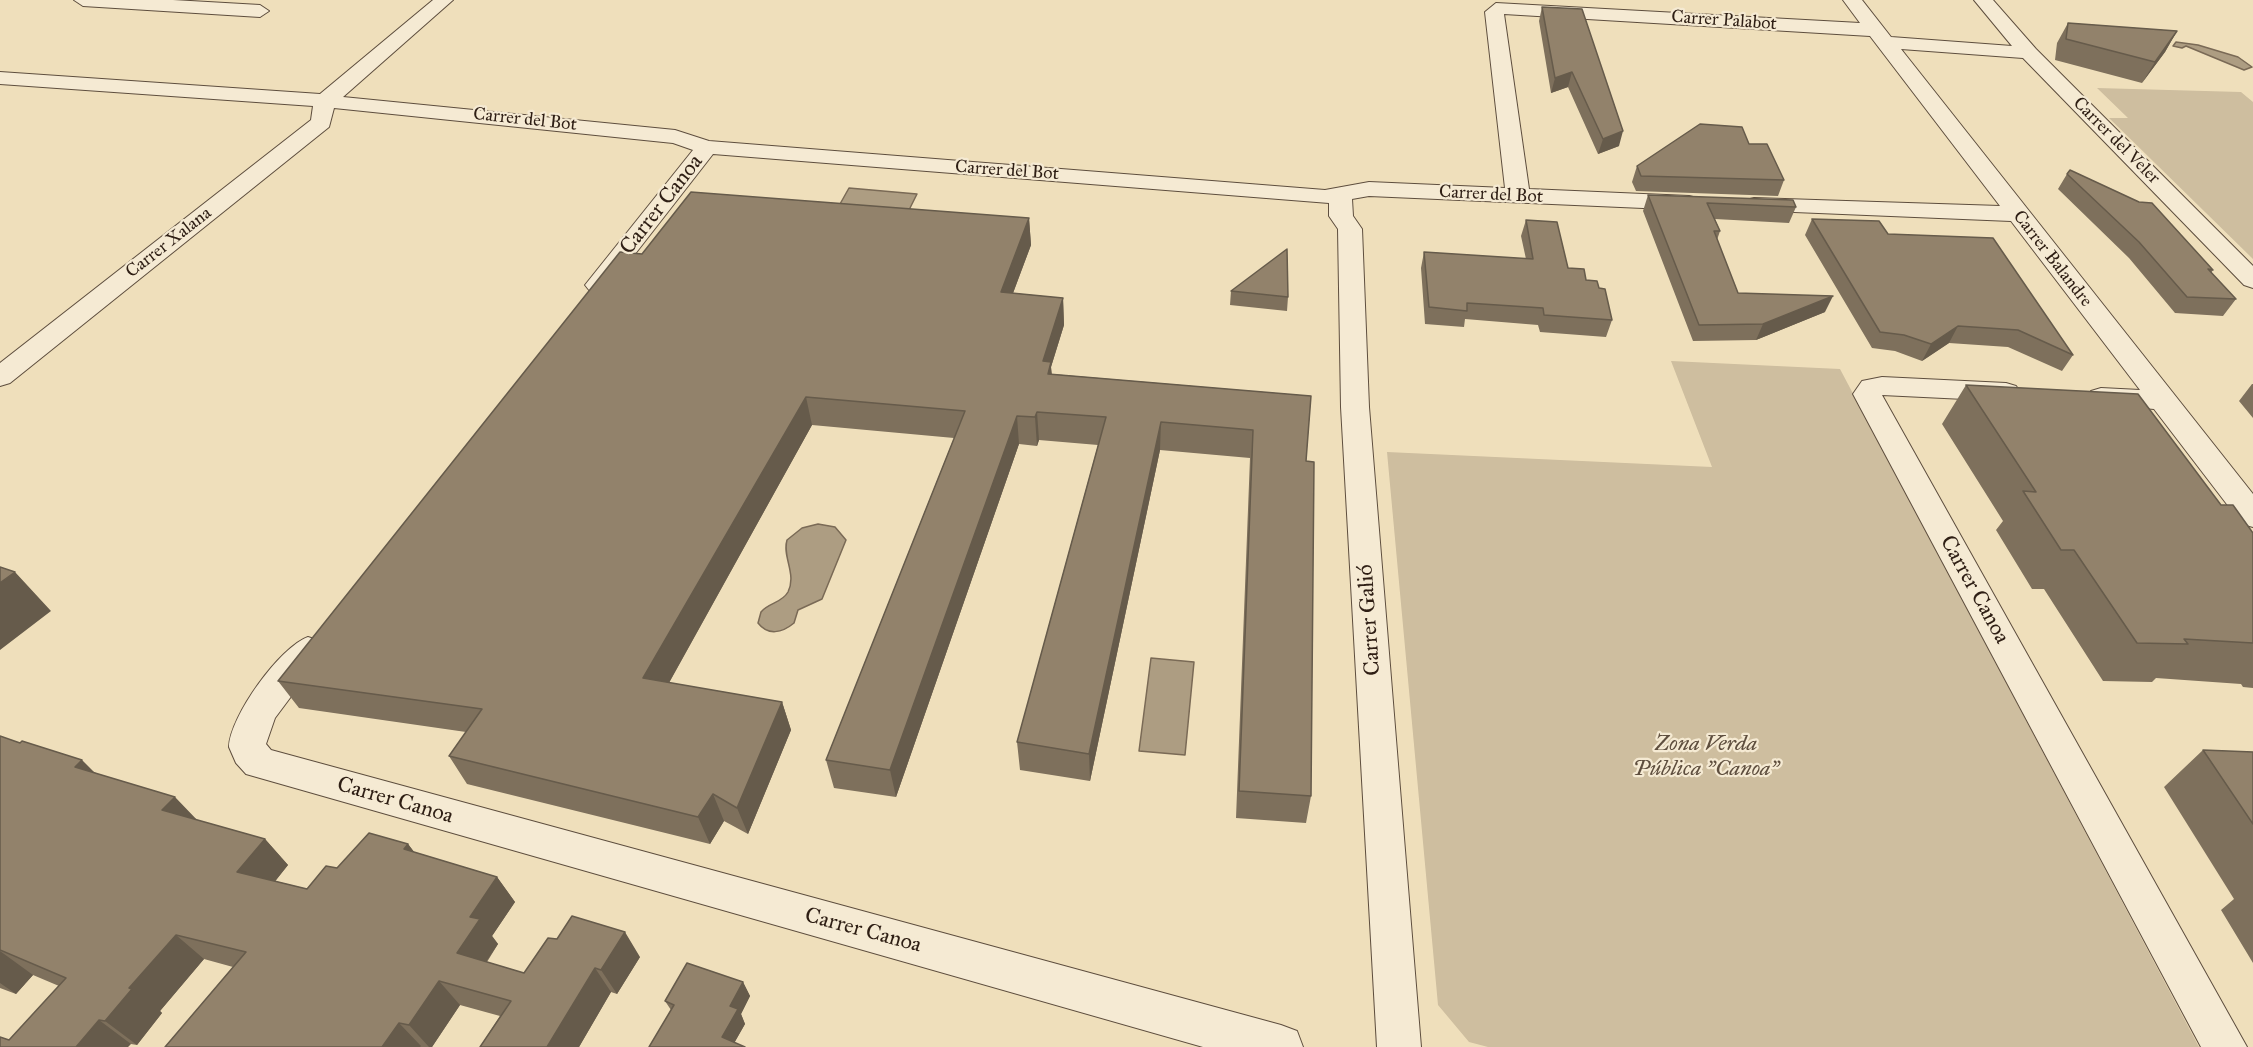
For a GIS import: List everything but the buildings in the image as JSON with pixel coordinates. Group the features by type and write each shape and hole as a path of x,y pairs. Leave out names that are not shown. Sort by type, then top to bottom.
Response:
{"street":[{"path":"83,0 149,2 260,11"},
{"path":"325,101 444,0"},
{"name":"Carrer Balandre","path":"1852,0 2162,400 2247,502"},
{"name":"Carrer del Veler","path":"1983,0 2029,54 2253,280"},
{"name":"Carrer Palabot","path":"1518,197 1494,12 1503,7 1574,6 1878,36 2029,54"},
{"name":"Carrer del Bot","path":"0,78 325,101 675,137 707,147 1325,196 1369,189 1708,204"},
{"name":"Carrer Xalana","path":"0,378 321,122 325,101"},
{"name":"Carrer Canoa","path":"575,314 707,147"},
{"name":"Carrer Galió","path":"1340,195 1341,216 1350,229 1355,407 1400,1047"},
{"path":"1732,204 2017,214"},
{"name":"Carrer Canoa","path":"2034,394 1882,386 1872,387 1867,394 2225,1047"},
{"path":"2069,395 2162,400"},
{"name":"Carrer Canoa","path":"326,628 251,727 247,745 249,753 259,763 1281,1047"}],"green space":[{"path":"2097,88 2241,92 2253,102 2253,259 2109,118 2128,118"},
{"name":"Zona Verda Pública \"Canoa\"","path":"1671,361 1840,369 2199,1047 1488,1047 1469,1042 1438,1005 1387,452 1712,467"}],"shaded area":[{"path":"2176,42 2198,45 2238,57 2252,67 2244,70 2186,46 2182,48 2173,46"},
{"path":"849,188 917,194 909,210 840,204"},
{"path":"818,524 835,527 846,540 822,599 798,610 794,623 785,629 775,632 766,630 758,623 761,612 785,596 790,585 786,553 787,540 802,528"},
{"path":"1151,658 1194,662 1185,755 1139,751"}]}
